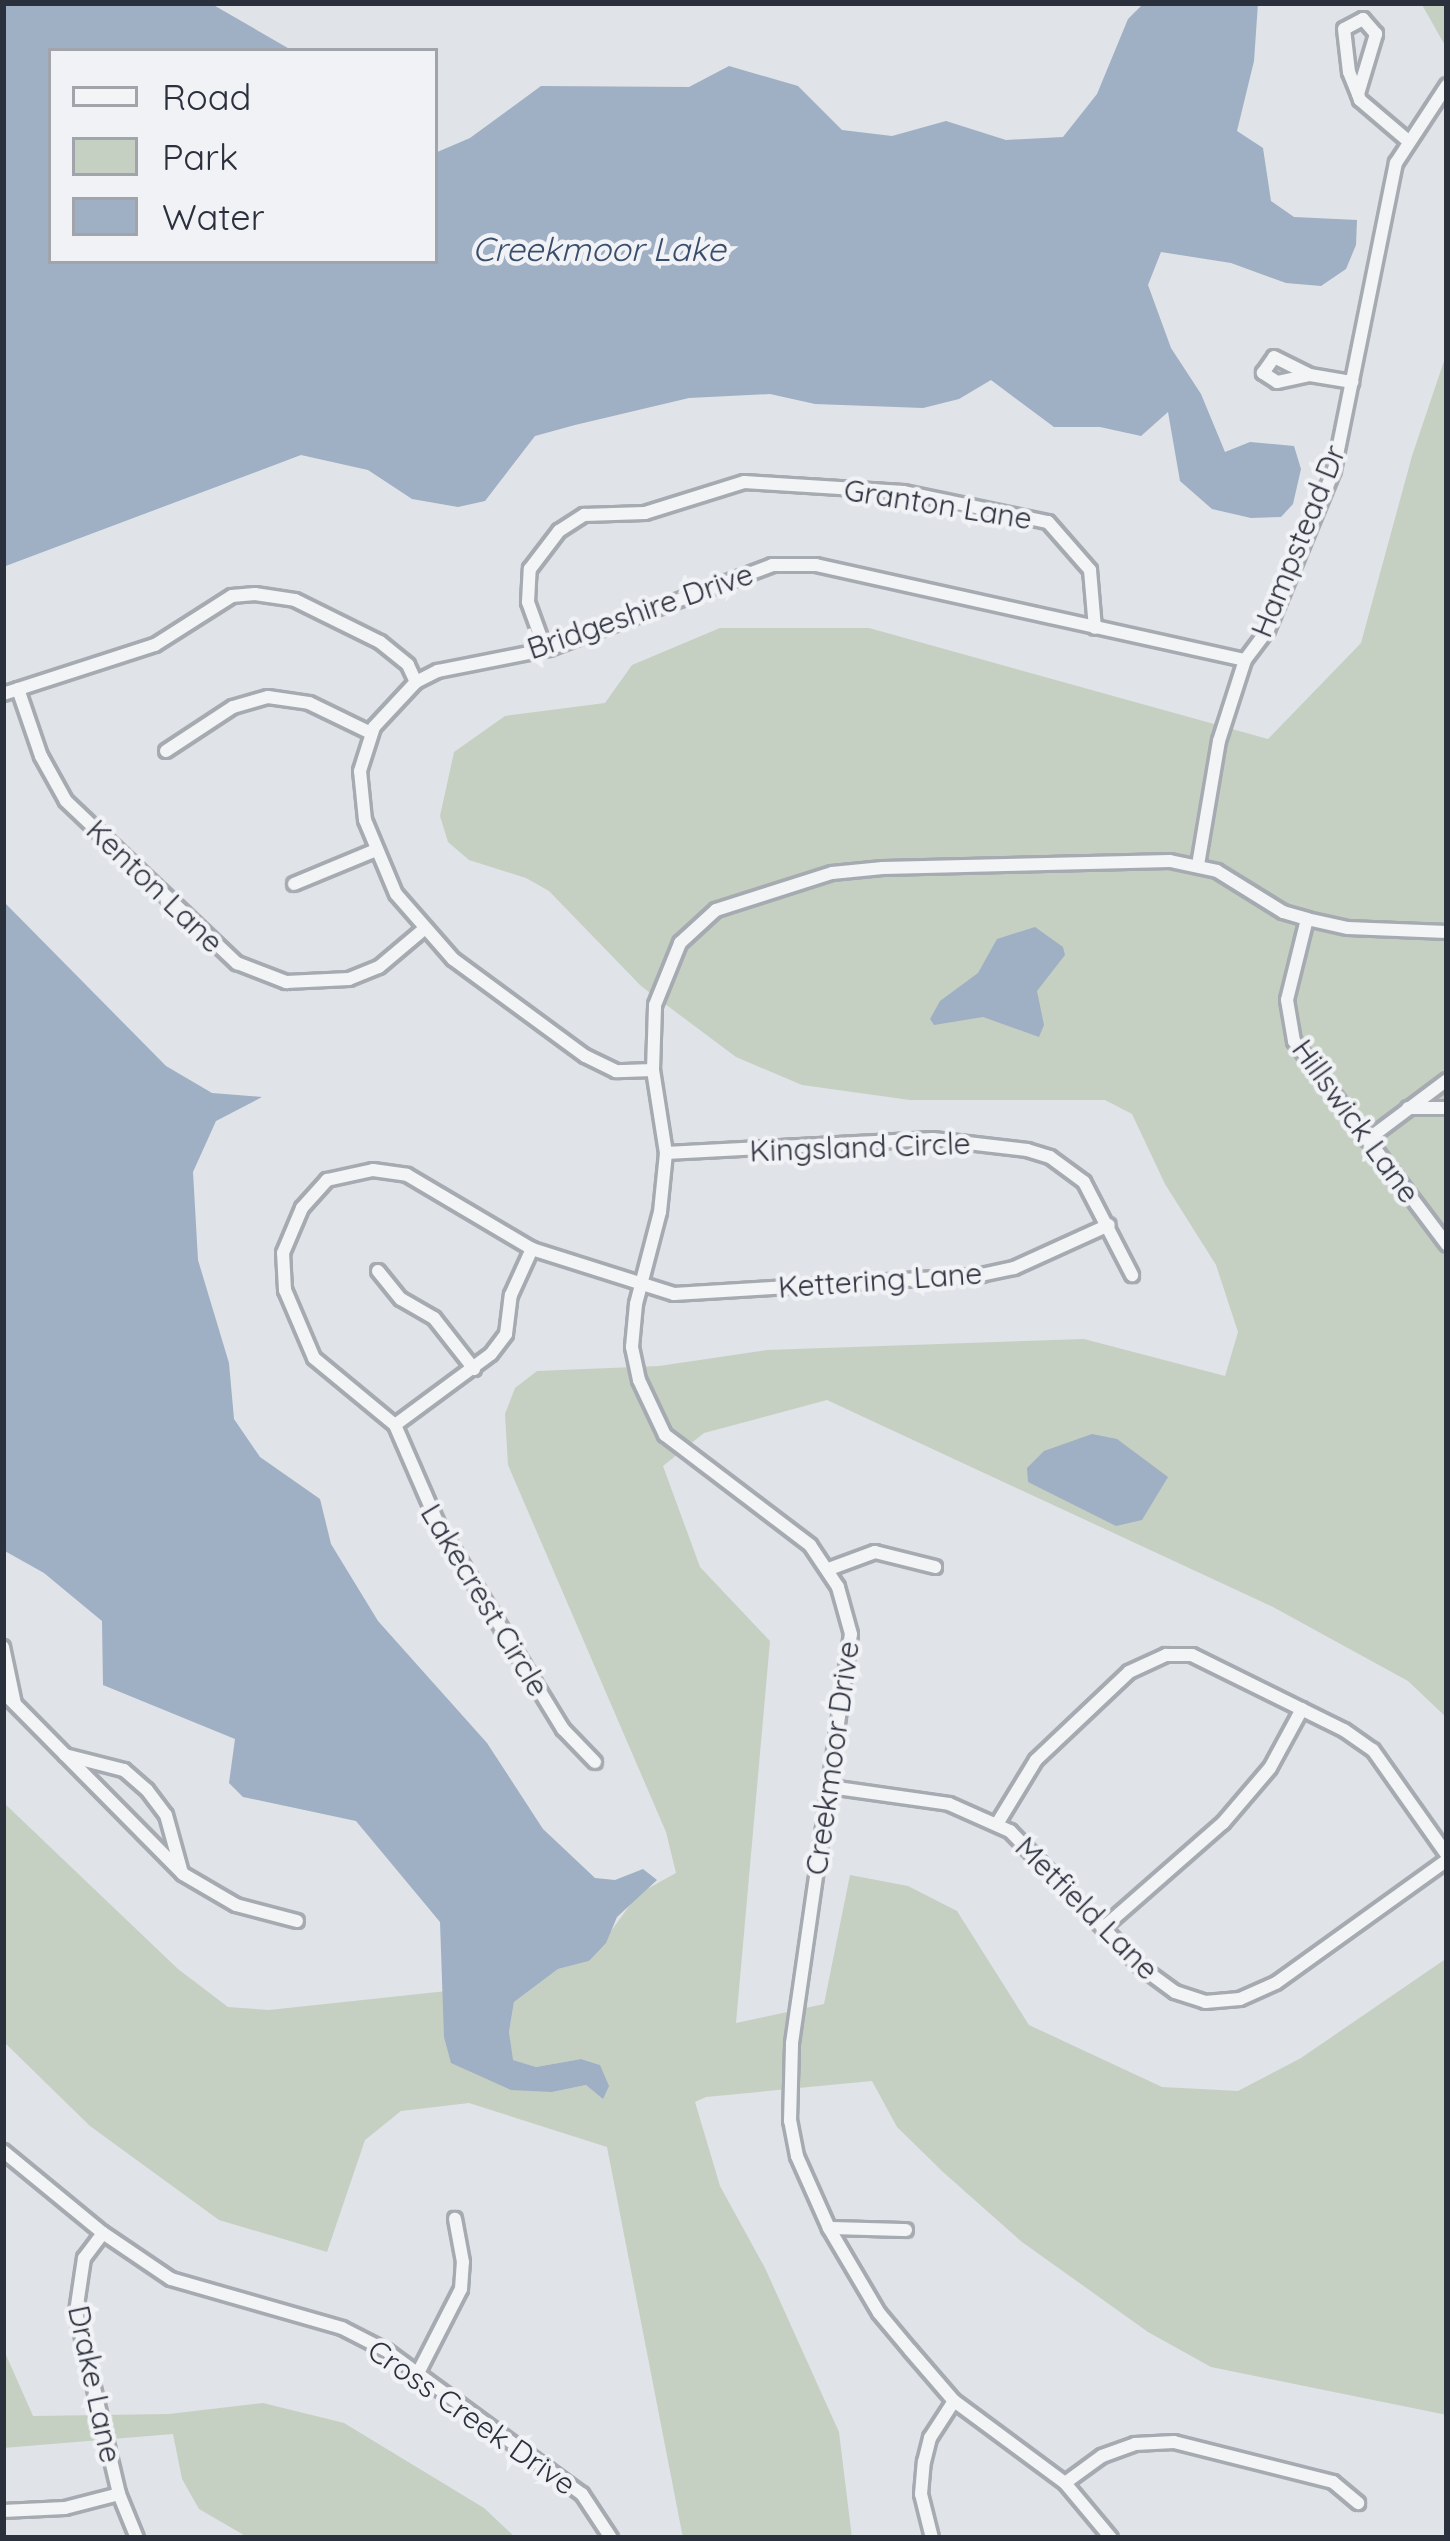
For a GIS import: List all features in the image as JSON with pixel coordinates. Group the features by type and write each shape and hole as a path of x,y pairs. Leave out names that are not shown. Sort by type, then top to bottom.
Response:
{"street":[{"path":"1358,94 1376,34 1363,19 1344,28 1342,41 1358,94 1407,140"},
{"name":"Hampstead Dr","path":"1198,865 1219,741 1245,660 1268,630 1334,470 1389,189 1407,140 1447,85"},
{"path":"1310,375 1352,382"},
{"name":"Granton Lane","path":"545,649 528,602 530,569 559,531 584,515 645,513 744,482 904,493 1048,522 1076,547 1090,570 1095,628"},
{"name":"Bridgeshire Drive","path":"371,733 393,701 438,671 545,649 772,565 816,566 1245,660"},
{"path":"3,694 155,645 232,596 255,594 295,600 380,642 408,664 416,682"},
{"name":"Kenton Lane","path":"18,689 40,756 66,801 237,963 286,982 349,979 379,967 423,930"},
{"path":"166,751 232,707 268,697 309,703 371,733 360,771 361,797 376,850 396,894 423,930 453,959 585,1056 616,1071 653,1070"},
{"path":"294,884 376,850"},
{"name":"Creekmoor Drive","path":"1111,2538 1065,2483 954,2402 879,2312 829,2228 797,2156 789,2077 851,1634 830,1568 788,1526 665,1436 639,1380 632,1347 660,1211 666,1153 653,1070 655,1005 666,968 694,926 742,898 832,873 883,868 1198,865 1283,912 1307,919 1348,928 1447,932"},
{"name":"Hillswick Lane","path":"1307,919 1287,1000 1294,1041 1447,1245"},
{"path":"1367,1141 1447,1080"},
{"path":"1406,1108 1447,1108"},
{"name":"Kingsland Circle","path":"666,1153 933,1139 1027,1150 1049,1157 1084,1182 1132,1275"},
{"name":"Lakecrest Circle","path":"596,1762 563,1729 438,1524 394,1424 314,1358 285,1290 283,1253 302,1208 327,1180 373,1170 407,1175 532,1249 642,1287"},
{"name":"Kettering Lane","path":"642,1287 674,1294 981,1275 1015,1268 1108,1225"},
{"path":"394,1424 475,1369 506,1334 511,1295 532,1249"},
{"path":"379,1271 401,1299 434,1318 475,1369"},
{"path":"830,1568 874,1552 935,1567"},
{"path":"3,1647 16,1706"},
{"path":"997,1824 1036,1760 1144,1661 1192,1655 1372,1750 1447,1857"},
{"path":"3,1693 183,1874 236,1905 297,1921"},
{"path":"1104,1928 1223,1823 1270,1768 1302,1709"},
{"path":"64,1755 124,1770 147,1790 166,1815 183,1874"},
{"name":"Metfield Lane","path":"830,1787 949,1804 1010,1831 1141,1967 1174,1992 1221,2003 1276,1983 1447,1857"},
{"name":"Cross Creek Drive","path":"3,2151 103,2233 171,2279 342,2328 418,2373 582,2494 611,2538"},
{"path":"418,2373 461,2289 464,2262 455,2219"},
{"path":"829,2228 906,2230"},
{"name":"Drake Lane","path":"103,2233 84,2258 76,2312 119,2494 137,2538"},
{"path":"932,2538 921,2494 924,2462 931,2438 954,2402"},
{"path":"1065,2483 1102,2456 1135,2444 1174,2442 1334,2482 1358,2504"},
{"path":"3,2511 65,2508 119,2494"}],"green space":[{"path":"1421,3 1447,3 1447,49"},
{"path":"1447,352 1447,1718 1408,1681 1273,1607 827,1400 704,1433 663,1466 700,1567 770,1641 736,2023 824,2004 850,1875 908,1886 957,1911 1029,2025 1162,2087 1238,2091 1301,2058 1447,1958 1447,2415 1211,2367 1148,2332 1022,2242 943,2172 897,2127 872,2081 706,2097 695,2102 720,2186 765,2268 839,2432 852,2538 683,2538 607,2147 469,2103 401,2111 365,2140 327,2252 219,2220 90,2126 3,2041 3,1802 178,1969 228,2007 269,2010 447,1991 444,2037 552,2092 586,2085 603,2098 600,2065 581,2059 536,2067 512,2060 509,2032 514,2002 558,1969 589,1961 638,1894 676,1873 666,1832 508,1465 505,1414 515,1388 537,1371 659,1366 767,1350 1084,1339 1225,1376 1238,1332 1216,1265 1165,1184 1132,1114 1105,1100 910,1100 802,1085 736,1057 641,986 549,891 526,878 469,860 448,842 440,816 454,752 505,716 605,703 632,665 720,628 869,628 1268,739 1361,643 1412,456"},
{"path":"3,2348 33,2416 169,2414 263,2403 344,2423 484,2508 516,2538 249,2538 199,2509 182,2479 173,2434 3,2448"}],"water":[{"name":"Creekmoor Lake","path":"3,3 210,3 288,48 48,48 48,264 438,264 438,152 470,138 541,86 689,87 729,66 798,86 842,130 892,136 946,121 1006,140 1063,137 1097,94 1128,19 1144,3 1258,3 1254,61 1237,131 1263,148 1271,201 1294,217 1357,220 1356,245 1346,269 1321,286 1286,283 1231,263 1161,252 1148,285 1171,348 1201,394 1225,452 1250,442 1294,446 1301,469 1293,504 1281,517 1251,518 1212,509 1180,481 1168,412 1141,436 1100,427 1054,427 991,380 959,399 923,408 815,404 770,394 689,398 575,425 535,436 485,501 458,507 412,499 368,470 301,455 3,567"},
{"path":"3,901 166,1066 212,1093 262,1097 216,1121 193,1172 198,1260 229,1363 234,1419 260,1457 320,1499 331,1544 378,1621 487,1743 543,1829 595,1878 615,1880 643,1869 657,1880 617,1917 606,1943 589,1961 558,1969 514,2002 509,2032 513,2060 536,2067 581,2059 600,2065 609,2086 603,2099 586,2085 552,2092 511,2090 451,2063 444,2037 440,1922 356,1821 243,1797 229,1783 235,1739 103,1685 102,1621 44,1573 3,1550"},
{"path":"1035,927 1063,947 1065,955 1037,991 1044,1025 1039,1037 983,1017 934,1025 930,1019 940,1001 978,973 997,939"},
{"path":"1092,1434 1117,1439 1168,1477 1142,1520 1116,1526 1028,1482 1027,1468 1044,1451"}]}
